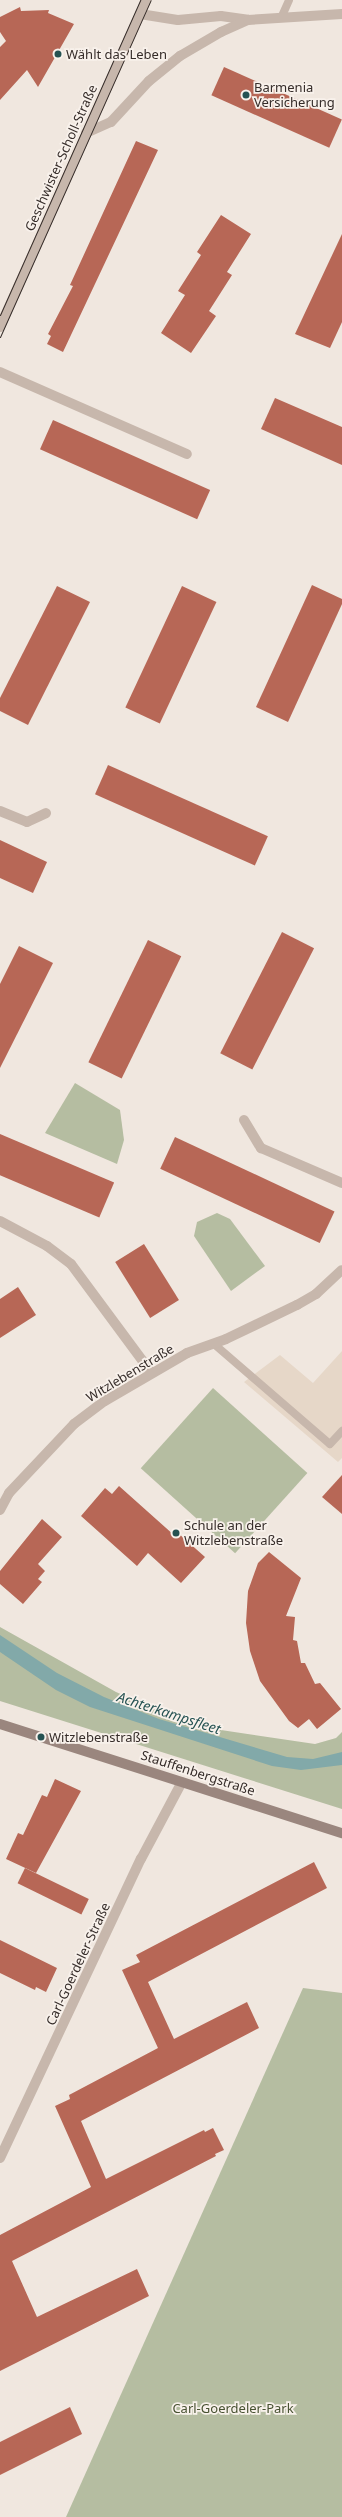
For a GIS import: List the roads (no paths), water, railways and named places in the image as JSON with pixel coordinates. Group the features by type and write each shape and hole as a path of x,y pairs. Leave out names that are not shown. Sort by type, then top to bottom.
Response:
{"street":[{"name":"Geschwister-Scholl-Straße","path":"0,327 146,0"},
{"path":"140,14 178,20 221,16 248,20 282,16 342,14"},
{"path":"86,133 111,122 149,81 180,56 248,20"},
{"path":"0,372 187,454"},
{"path":"0,810 27,822 46,813"},
{"path":"244,1120 261,1148 342,1183"},
{"path":"0,1221 47,1246 71,1264 151,1372"},
{"name":"Witzlebenstraße","path":"0,1510 9,1493 74,1424 151,1372 297,1306 342,1270"},
{"name":"Stauffenbergstraße","path":"0,1724 342,1833"},
{"name":"Carl-Goerdeler-Straße","path":"0,2158 141,1859 182,1782"}],"lane":[{"path":"282,16 289,0"},
{"path":"214,1344 330,1444 342,1431"}],"water":[{"path":"0,1635 57,1673 104,1697 159,1719 287,1757 313,1759 342,1752 342,1765 301,1770 272,1766 90,1707 56,1690 0,1652"}],"tram line":[{"path":"0,315 140,0"},
{"path":"0,337 151,0"}],"place":[{"name":"Wählt das Leben","path":"58,54"},
{"name":"Barmenia Versicherung","path":"246,95"},
{"name":"Schule an der Witzlebenstraße","path":"176,1533"},
{"name":"Witzlebenstraße","path":"41,1737"}],"water label":[{"name":"Achterkampsfleet","path":"169,1713"}],"park label":[{"name":"Carl-Goerdeler-Park","path":"233,2408"}]}
